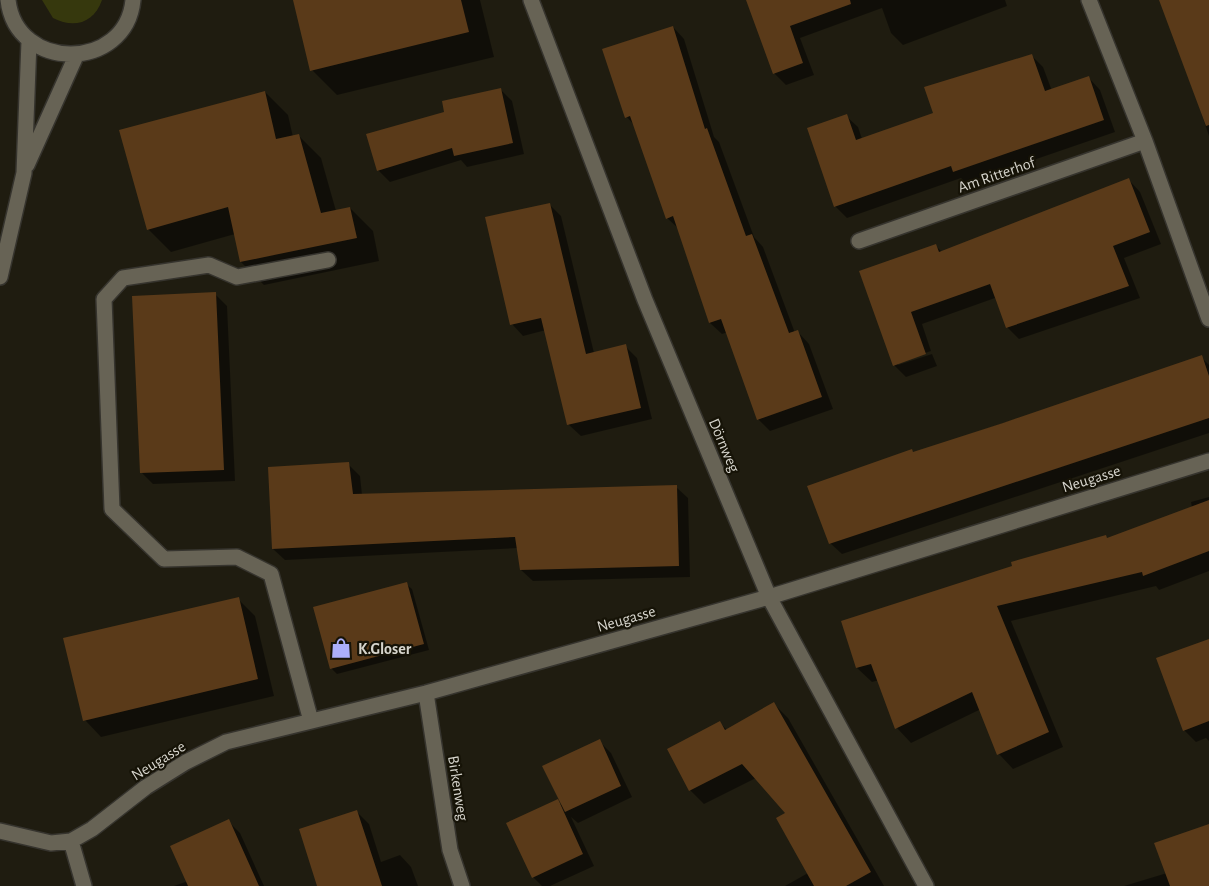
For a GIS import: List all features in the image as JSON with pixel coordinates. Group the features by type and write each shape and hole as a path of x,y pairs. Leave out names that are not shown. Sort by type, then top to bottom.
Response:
{"street":[{"path":"8,0 17,27 29,41 44,50 76,56 95,51 112,41 124,26 136,3"},
{"name":"Dörnweg","path":"531,0 645,300 769,597 926,886"},
{"path":"1089,0 1145,141 1209,319"},
{"path":"0,277 24,173 29,41"},
{"path":"24,173 76,56"},
{"name":"Am Ritterhof","path":"859,241 1145,141"},
{"path":"311,721 271,574 237,557 164,559 112,509 104,300 123,278 209,265 237,277 328,260"},
{"name":"Neugasse","path":"71,841 92,829 146,787 186,762 226,742 426,693 769,597 1209,460"},
{"name":"Birkenweg","path":"426,693 450,850 462,886"},
{"path":"0,825 19,835"},
{"path":"0,831 51,843 71,841 84,886"}],"shaded area":[{"path":"42,0 102,0 89,19 68,23 53,18"}],"building":[{"path":"293,0 461,0 469,32 310,71"},
{"path":"746,0 850,0 851,4 790,26 803,63 773,74"},
{"path":"1159,0 1209,0 1209,125 1206,126"},
{"path":"673,26 705,129 707,128 746,236 752,234 789,333 798,330 822,397 757,420 721,319 709,323 673,216 666,219 630,116 625,118 602,49"},
{"path":"1032,54 1045,91 1089,76 1104,120 953,172 951,166 834,207 807,128 847,114 856,140 933,113 924,87"},
{"path":"501,88 513,143 454,156 452,148 377,171 366,134 444,112 442,101"},
{"path":"265,91 276,139 299,134 321,213 350,207 357,238 240,262 228,207 147,230 119,130"},
{"path":"1129,178 1150,232 1113,246 1129,286 1006,328 990,284 911,312 926,354 893,366 859,271 936,244 939,252"},
{"path":"550,203 586,354 626,344 641,408 567,425 541,318 510,325 485,217"},
{"path":"216,292 224,470 140,473 132,296"},
{"path":"1202,355 1209,376 1209,418 829,544 807,486 912,449 913,452 1003,423"},
{"path":"349,462 353,494 677,485 679,566 520,570 515,537 272,549 268,467"},
{"path":"1209,500 1209,551 1143,576 1142,572 997,606 1049,732 997,755 972,692 895,729 871,664 856,668 841,621 1012,566 1011,562 1106,535 1107,538"},
{"path":"407,582 424,644 330,669 313,607"},
{"path":"239,597 258,679 83,721 63,638"},
{"path":"1209,639 1209,721 1183,731 1156,658"},
{"path":"774,702 871,872 846,886 814,886 776,818 785,813 742,764 689,791 667,749 720,721 725,730"},
{"path":"600,739 621,786 565,812 542,766"},
{"path":"558,799 583,854 532,878 506,823"},
{"path":"357,810 382,886 317,886 299,829"},
{"path":"229,819 259,886 188,886 170,846"},
{"path":"1209,824 1209,886 1170,886 1154,843"}],"place":[{"name":"K.Gloser","path":"341,648"}]}
